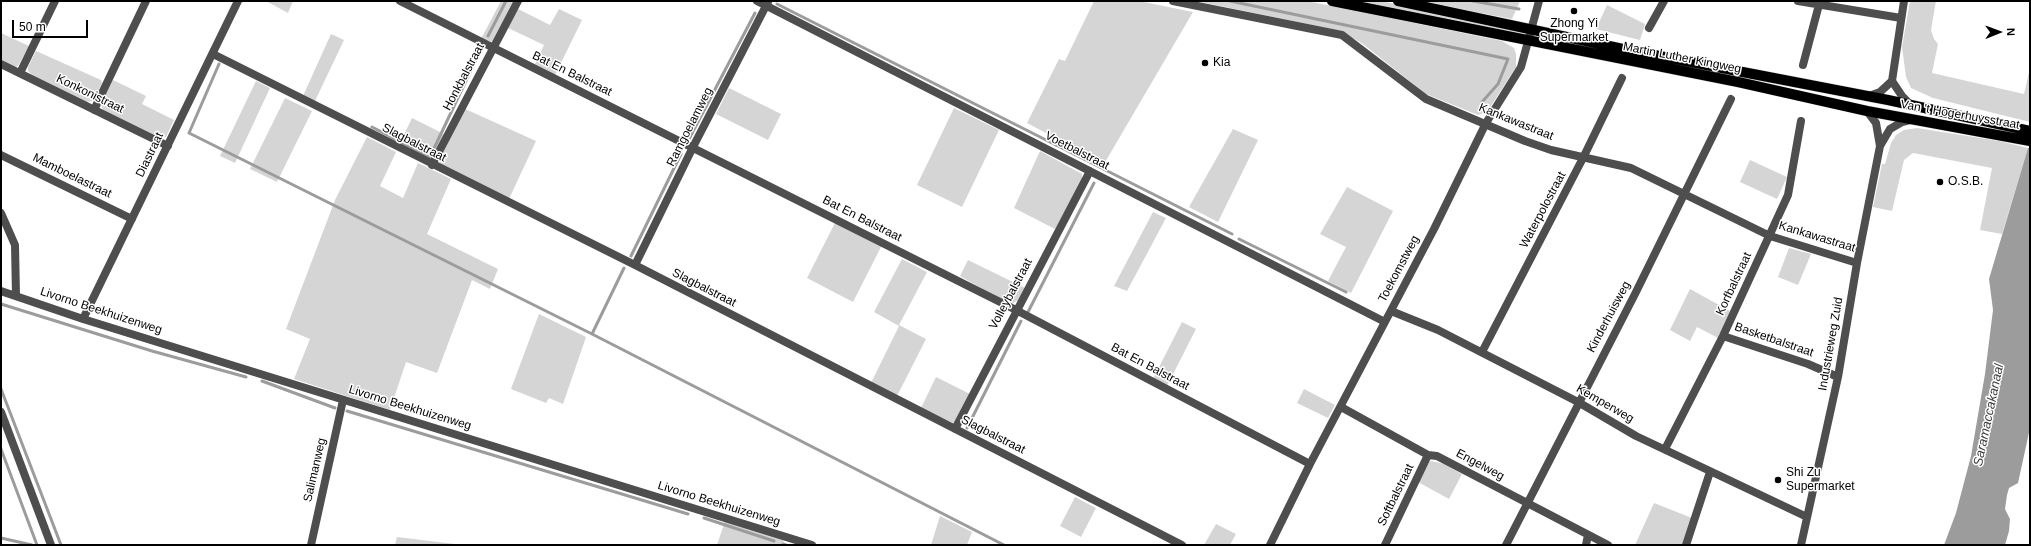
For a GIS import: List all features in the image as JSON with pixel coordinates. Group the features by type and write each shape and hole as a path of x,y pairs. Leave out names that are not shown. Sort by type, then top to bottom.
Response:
{"main road":[{"name":"Martin Luther Kingweg","path":"1332,1 1731,80 1885,114"},
{"name":"Martin Luther Kingweg","path":"1398,1 1631,50 1888,100"},
{"name":"Van 't Hogerhuysstraat","path":"1888,100 1910,104 2005,131 2030,141"},
{"name":"Van 't Hogerhuysstraat","path":"1885,114 2005,131 2030,131"}],"street":[{"path":"20,74 55,1"},
{"path":"94,110 146,1"},
{"name":"Diastraat","path":"83,319 238,1"},
{"name":"Bat En Balstraat","path":"400,1 1016,310 1310,464"},
{"name":"Honkbalstraat","path":"432,165 518,1"},
{"name":"Voetbalstraat","path":"757,1 767,3 1232,246 1385,322"},
{"name":"Kankawastraat","path":"1173,1 1342,35 1426,98 1525,141 1584,158 1631,168 1770,236 1857,262"},
{"name":"Toekomstweg","path":"1270,545 1310,464 1391,311 1486,123 1521,67 1530,41 1539,1"},
{"path":"1649,28 1664,1"},
{"path":"1798,1 1819,2 1901,18"},
{"path":"1869,96 1880,92 1892,81 1904,1"},
{"path":"1803,65 1819,2"},
{"name":"Ramgoelamweg","path":"635,265 693,147 767,3"},
{"name":"Slagbalstraat","path":"213,54 432,165 635,265 1182,545"},
{"name":"Konkonistraat","path":"1,64 168,146"},
{"name":"Waterpolostraat","path":"1482,352 1584,158 1622,78"},
{"path":"1892,81 1902,96 1910,104"},
{"name":"Kinderhuisweg","path":"1506,545 1685,194 1731,100"},
{"name":"Industrieweg Zuid","path":"1867,111 1876,123 1880,146"},
{"name":"Industrieweg Zuid","path":"1801,545 1838,377 1857,262 1880,146 1890,129 1902,122 1912,119"},
{"name":"Korfbalstraat","path":"1665,449 1723,336 1788,195 1801,121"},
{"name":"Mamboelastraat","path":"1,155 132,219"},
{"name":"Volleybalstraat","path":"955,429 1090,171"},
{"path":"1,213 15,245 16,296"},
{"name":"Livorno Beekhuizenweg","path":"1,291 83,319 812,545"},
{"name":"Kemperweg","path":"1391,311 1438,330 1482,352 1578,402 1636,436 1710,472 1807,516"},
{"name":"Basketbalstraat","path":"1723,336 1808,364 1838,377"},
{"name":"Salimanweg","path":"311,545 343,400"},
{"name":"Engelweg","path":"1341,407 1428,455 1437,456 1608,545"},
{"path":"1,412 51,545"},
{"name":"Softbalstraat","path":"1385,545 1428,455"},
{"path":"1686,545 1710,472"},
{"path":"1586,545 1588,535"}],"shaded area":[{"path":"266,1 293,1 288,13"},
{"path":"501,1 514,1 493,42 481,39"},
{"path":"1094,1 1139,1 1193,12 1104,164 1027,123 1059,59 1065,61"},
{"path":"1196,1 1307,1 1502,41 1514,48 1516,54 1516,67 1487,112 1478,115 1426,94 1363,44 1341,31"},
{"path":"1351,1 1381,1 1520,31 1519,34"},
{"path":"1418,1 1520,1 1512,19"},
{"path":"1910,1 1936,1 1931,30 1934,39 1938,44 1932,73 2024,94 2030,68 2030,122 1933,98 1911,88 1906,77 1902,47"},
{"path":"1607,5 1645,24 1640,40 1596,29"},
{"path":"516,8 550,25 559,9 582,20 555,75 535,64 544,45 506,27"},
{"path":"1,33 29,46 18,66 15,67 1,61"},
{"path":"331,34 344,40 315,101 303,96"},
{"path":"36,51 101,80 102,83 93,101 86,102 32,75 28,71 28,67"},
{"path":"113,80 146,96 142,104 174,120 166,137 159,137 103,110 101,104"},
{"path":"256,81 270,88 235,163 220,156"},
{"path":"729,88 781,114 768,140 716,114"},
{"path":"285,98 312,111 277,182 250,169"},
{"path":"463,108 536,141 509,199 440,165 439,158"},
{"path":"954,108 999,130 962,207 917,185"},
{"path":"412,118 444,134 434,156 430,159 399,145"},
{"path":"1917,128 1999,141 2028,148 2002,234 1980,230 1992,168 1913,153 1904,160 1892,211 1873,207 1882,164 1885,164 1891,143 1896,135 1904,130"},
{"path":"1233,129 1258,140 1218,222 1189,207"},
{"path":"367,137 396,152 380,186 403,198 418,163 451,179 427,234 498,269 490,289 472,280 437,373 406,362 390,410 294,379 310,339 286,329 335,200"},
{"path":"1040,151 1082,174 1082,180 1055,229 1014,208"},
{"path":"1750,160 1787,177 1777,199 1740,182"},
{"path":"1347,187 1393,211 1351,293 1328,281 1346,247 1320,234"},
{"path":"1153,212 1166,218 1127,291 1114,286"},
{"path":"836,221 882,245 853,302 807,278"},
{"path":"1789,248 1811,254 1798,285 1778,277"},
{"path":"902,259 927,272 899,325 926,339 897,396 871,383 899,326 874,312"},
{"path":"968,260 1025,288 1019,300 1011,304 1007,303 960,276"},
{"path":"1690,289 1730,311 1718,338 1697,327 1690,341 1670,330"},
{"path":"539,314 586,337 563,404 549,398 546,403 511,389"},
{"path":"1182,322 1196,329 1167,386 1153,379"},
{"path":"936,377 970,394 956,422 953,423 921,408"},
{"path":"1304,389 1335,405 1328,418 1297,403"},
{"path":"1431,461 1444,464 1462,474 1449,499 1418,482 1428,462"},
{"path":"1075,497 1096,508 1081,537 1060,526"},
{"path":"1654,503 1692,518 1683,545 1635,545"},
{"path":"940,516 972,532 967,545 931,545"},
{"path":"725,521 784,540 782,545 717,545"},
{"path":"1216,524 1236,534 1230,545 1204,545"},
{"path":"397,537 463,545 395,545"}],"water":[{"name":"Saramaccakanaal","path":"2028,148 2030,148 2030,428 2018,483 2009,488 2007,495 2005,509 2010,519 2009,531 2005,545 1944,545 1956,513 1971,456 1985,374 1993,310 1989,279"}],"waterway":[{"path":"488,36 506,1"},
{"path":"1230,1 1508,59 1498,84 1482,102"},
{"path":"1473,1 1519,9"},
{"path":"777,4 1232,234"},
{"path":"689,139 755,13"},
{"path":"372,127 430,157 481,49"},
{"path":"219,64 189,133 592,334"},
{"path":"631,256 681,154"},
{"path":"1028,312 1094,183"},
{"path":"1239,239 1346,292"},
{"path":"624,268 592,334 1004,545"},
{"path":"1,304 152,351 246,377"},
{"path":"967,428 1021,321"},
{"path":"262,381 335,408"},
{"path":"1,389 61,545"},
{"path":"347,411 688,514"},
{"path":"1,449 37,545"},
{"path":"704,518 774,541"},
{"path":"1,538 32,545"}],"place":[{"name":"Zhong Yi Supermarket","path":"1574,11"},
{"name":"Kia","path":"1205,63"},
{"name":"O.S.B.","path":"1940,182"},
{"name":"Shi Zu Supermarket","path":"1778,480"}]}
